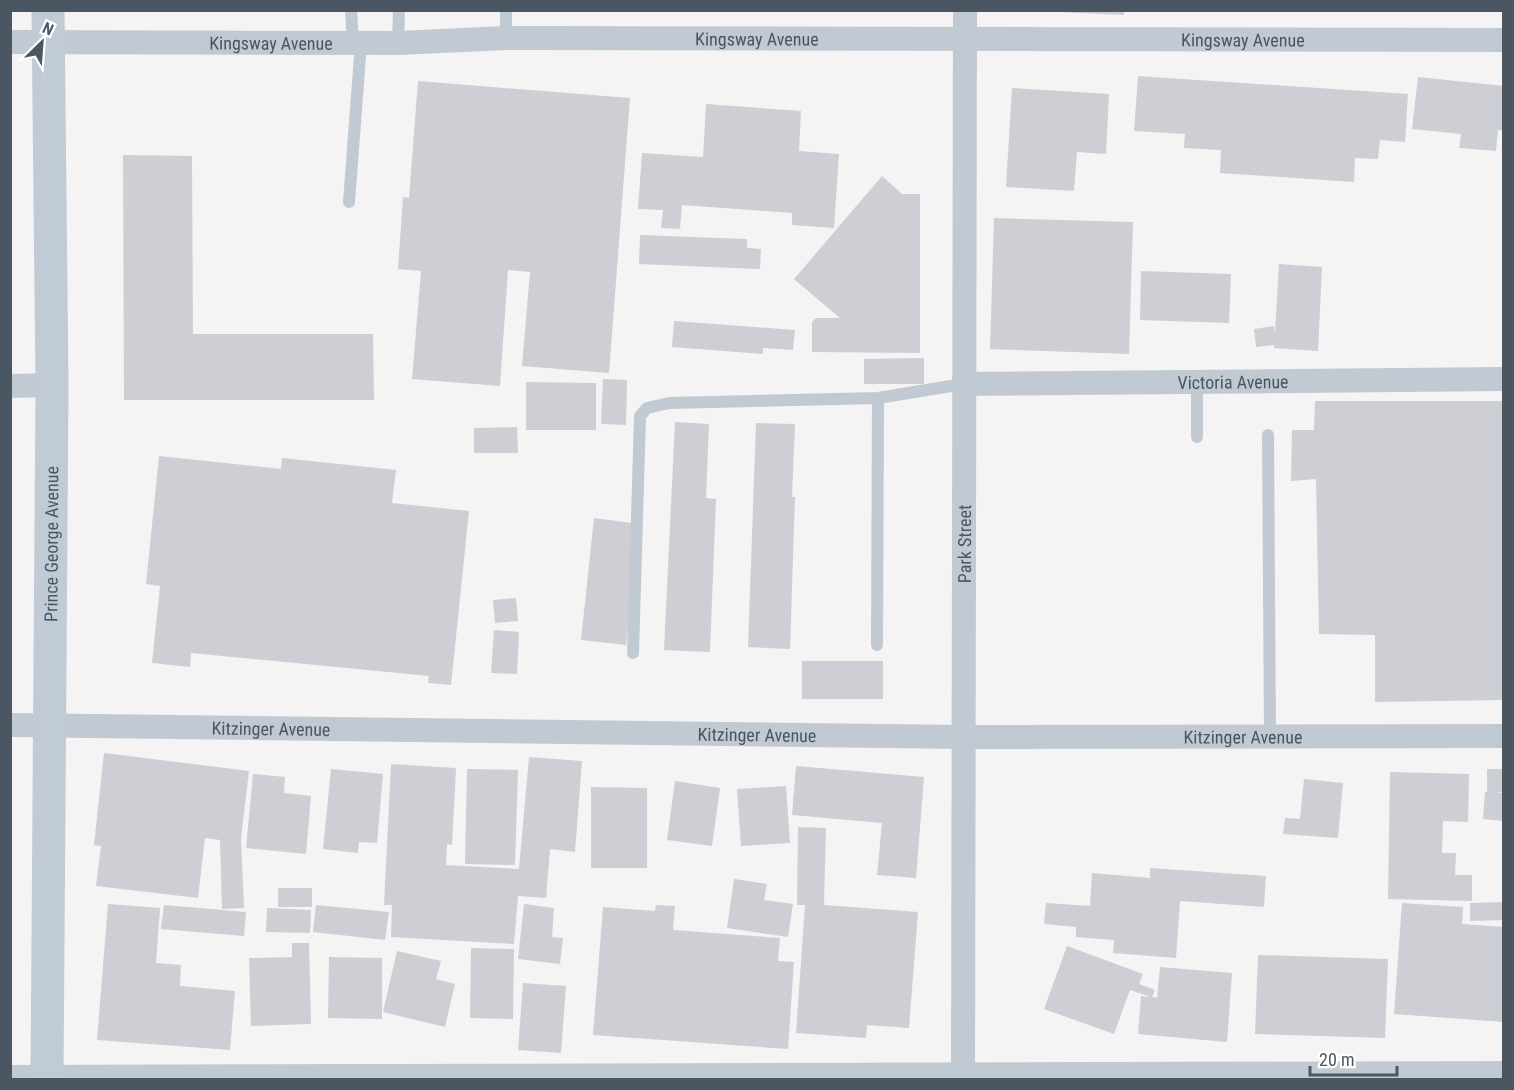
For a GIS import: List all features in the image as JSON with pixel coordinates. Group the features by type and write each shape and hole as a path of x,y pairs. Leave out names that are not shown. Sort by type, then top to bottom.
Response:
{"main road":[{"name":"Prince George Avenue","path":"47,1078 52,385 48,26"}],"street":[{"name":"Park Street","path":"963,1078 965,10"},
{"name":"Kingsway Avenue","path":"10,42 48,26 357,43 506,38 1503,40"},
{"name":"Victoria Avenue","path":"963,384 1503,379"},
{"path":"10,386 52,385"},
{"name":"Kitzinger Avenue","path":"10,724 965,737 1503,736"},
{"path":"10,1077 963,1078 1503,1073"}],"lane":[{"path":"349,202 357,43 351,10"},
{"path":"398,43 399,10"},
{"path":"506,10 506,38"},
{"path":"1197,382 1197,437"},
{"path":"633,653 640,416 647,408 669,403 878,398 963,384"},
{"path":"876,645 878,398"},
{"path":"1268,435 1270,736"}],"building":[{"path":"1058,10 1124,10 1124,15 1058,12"},
{"path":"1138,76 1408,94 1405,142 1380,140 1378,159 1355,158 1354,182 1220,173 1221,150 1184,148 1185,134 1134,131"},
{"path":"1418,77 1504,86 1504,131 1498,130 1496,151 1459,148 1461,134 1412,129"},
{"path":"418,81 630,98 609,373 522,366 530,272 508,270 500,386 412,379 421,271 398,269 403,197 409,198"},
{"path":"1012,88 1109,94 1106,154 1077,152 1074,191 1006,187"},
{"path":"706,104 801,111 799,151 839,154 834,228 792,225 792,213 682,205 680,229 661,228 663,210 638,209 642,153 703,157"},
{"path":"123,155 192,156 193,334 373,334 374,400 124,400"},
{"path":"882,176 902,194 920,194 920,353 812,352 812,322 816,318 840,318 794,279"},
{"path":"994,218 1133,222 1129,354 990,349"},
{"path":"640,235 747,239 747,248 761,249 760,269 639,264"},
{"path":"1279,264 1322,267 1318,351 1274,348 1274,345 1256,347 1254,329 1274,326 1275,333"},
{"path":"1141,271 1231,274 1229,323 1140,320"},
{"path":"674,321 795,330 793,350 763,348 763,354 672,347"},
{"path":"924,358 924,384 864,384 864,359"},
{"path":"603,379 627,380 626,425 601,424"},
{"path":"526,382 596,383 596,430 526,430"},
{"path":"1315,401 1504,401 1504,700 1375,702 1375,635 1319,634 1316,479 1291,481 1292,430 1314,430"},
{"path":"675,422 709,424 706,498 716,499 710,652 664,650"},
{"path":"756,423 795,424 790,649 748,647"},
{"path":"517,427 518,453 474,453 474,428"},
{"path":"159,456 281,469 282,458 396,470 392,503 469,511 451,685 428,683 429,676 191,653 190,667 152,663 160,586 146,584"},
{"path":"594,518 639,524 626,645 581,640"},
{"path":"516,598 518,621 495,623 493,600"},
{"path":"494,630 519,632 517,674 491,673"},
{"path":"802,661 883,661 883,699 802,699"},
{"path":"104,753 249,771 241,838 244,908 222,909 220,840 205,838 198,898 96,886 101,846 94,845"},
{"path":"529,757 582,761 575,852 550,849 546,898 518,896 514,944 391,937 392,905 384,905 391,764 456,768 452,845 447,844 446,865 519,869"},
{"path":"796,766 924,777 916,878 877,875 882,823 792,815"},
{"path":"331,769 383,774 377,843 359,842 358,853 323,849"},
{"path":"467,769 518,770 515,865 465,864"},
{"path":"1487,769 1504,769 1504,792 1496,793 1504,793 1504,821 1483,819 1485,792 1487,792"},
{"path":"1390,772 1469,774 1468,822 1443,821 1442,853 1456,853 1455,875 1472,875 1472,901 1388,899"},
{"path":"253,774 285,777 284,793 311,796 306,854 246,848"},
{"path":"1304,779 1343,783 1338,838 1283,834 1285,818 1300,819"},
{"path":"675,781 720,788 712,846 667,840"},
{"path":"786,786 790,843 741,846 737,789"},
{"path":"591,787 647,788 647,868 591,868"},
{"path":"798,827 826,828 824,905 918,912 909,1028 867,1025 866,1038 796,1033 805,905 797,905"},
{"path":"1150,868 1266,876 1264,907 1180,901 1176,958 1113,953 1114,940 1076,937 1076,927 1044,924 1046,903 1090,906 1092,873 1150,878"},
{"path":"734,879 767,884 764,900 793,904 788,937 727,928"},
{"path":"278,888 312,888 312,907 278,907"},
{"path":"1504,902 1504,920 1470,921 1470,903"},
{"path":"1402,903 1463,907 1462,924 1504,927 1504,1022 1394,1014"},
{"path":"108,904 160,908 156,963 181,965 180,986 235,991 230,1050 97,1040"},
{"path":"524,904 554,908 552,937 563,938 560,964 518,959"},
{"path":"164,905 246,912 244,936 161,929"},
{"path":"316,905 389,912 385,940 313,932"},
{"path":"656,905 675,906 673,930 780,938 778,961 794,962 788,1049 593,1035 603,907 655,911"},
{"path":"267,908 311,910 310,933 266,932"},
{"path":"292,943 309,943 311,1024 251,1026 249,958 292,957"},
{"path":"1067,946 1143,974 1139,984 1155,990 1152,997 1157,998 1160,967 1232,973 1227,1042 1138,1034 1141,996 1151,997 1130,990 1114,1034 1044,1009"},
{"path":"471,948 514,949 513,1019 470,1018"},
{"path":"397,951 441,961 436,979 455,984 445,1027 383,1012"},
{"path":"1258,955 1388,959 1385,1038 1255,1034"},
{"path":"329,957 382,958 382,1019 328,1018"},
{"path":"523,983 566,986 561,1053 518,1050"}]}
